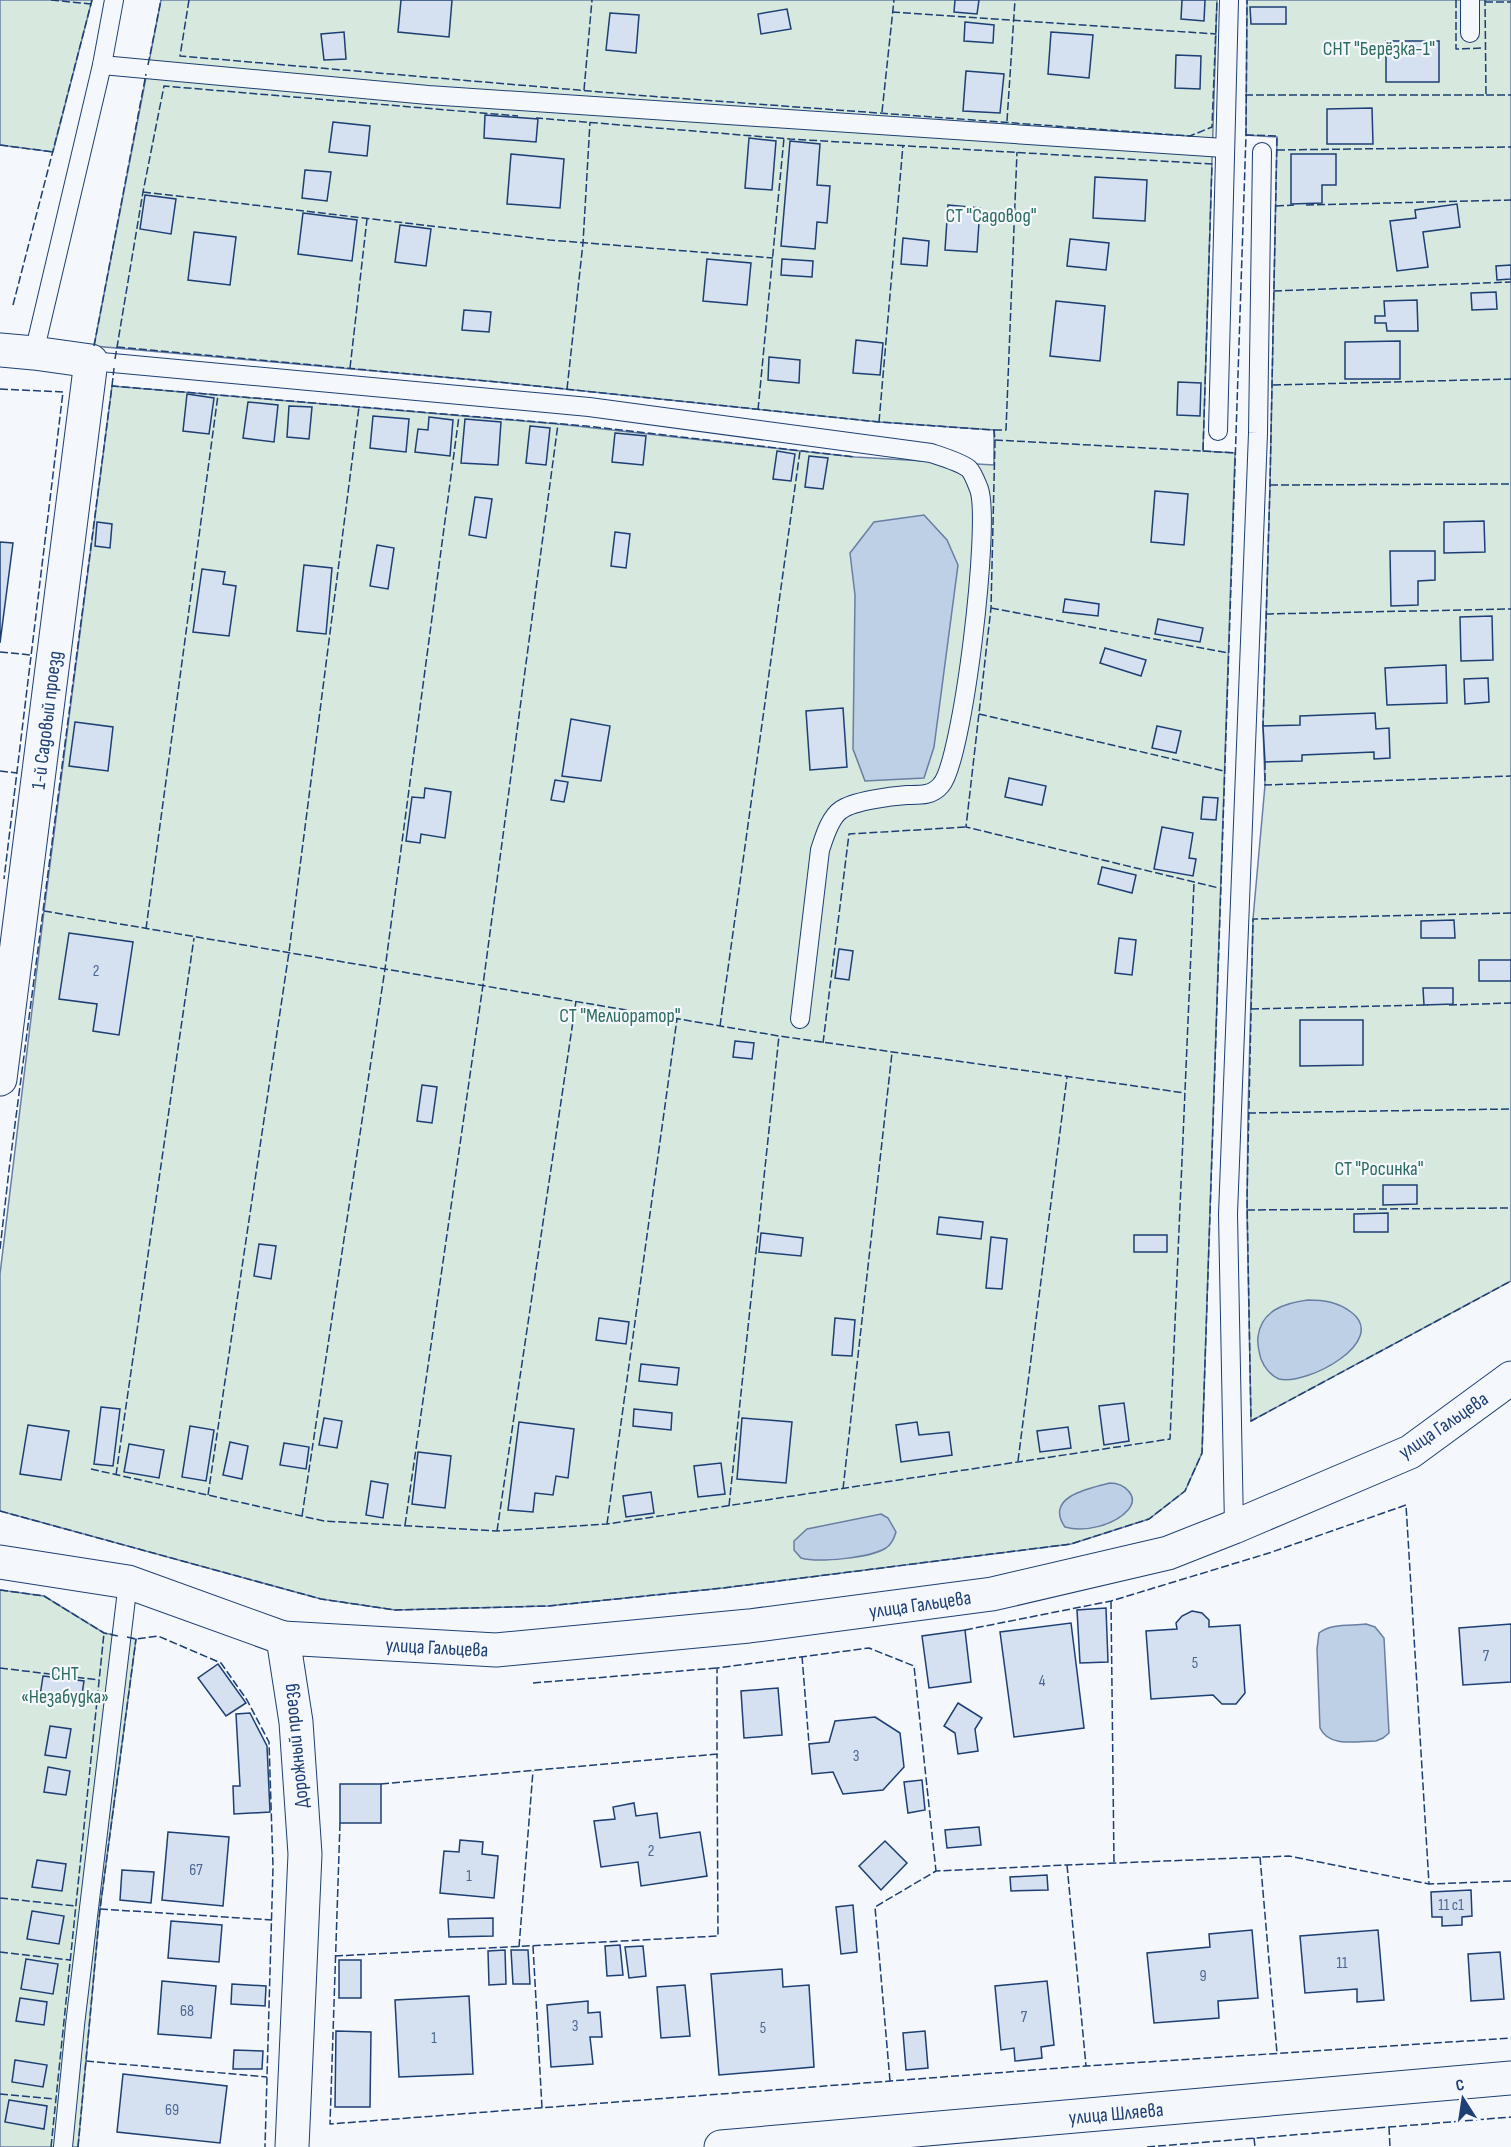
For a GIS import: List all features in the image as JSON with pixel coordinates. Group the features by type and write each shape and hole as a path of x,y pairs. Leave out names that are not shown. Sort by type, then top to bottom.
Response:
{"street":[{"path":"0,351 92,361"},
{"name":"1-й Садовый проезд","path":"0,1079 92,361"},
{"name":"улица Гальцева","path":"283,1638 496,1650 750,1626 992,1594 1168,1553 1234,1527 1410,1452 1511,1378"},
{"path":"0,1562 128,1582 283,1638"},
{"name":"Дорожный проезд","path":"283,1638 296,1722 304,1854 292,2147"},
{"name":"улица Шляева","path":"721,2147 1511,2078"}],"lane":[{"path":"34,353 102,65 114,0"},
{"path":"1218,431 1229,0"},
{"path":"1470,0 1470,33"},
{"path":"102,65 428,95 1224,148"},
{"path":"1234,1527 1228,1214 1258,433 1262,152"},
{"path":"92,361 589,407 931,453 968,468 980,490 983,535 972,651 951,767 941,785 929,794 869,800 841,810 826,831 820,850 800,1019"},
{"path":"63,2147 75,2025 128,1582"}],"green space":[{"path":"0,0 92,0 53,152 0,145"},
{"name":"СТ \"Мелиоратор\"","path":"161,0 1217,0 1203,451 1235,453 1202,1453 1185,1491 1149,1519 1071,1544 723,1588 548,1606 395,1610 321,1599 0,1511 0,1274 112,386 558,424 855,457 994,465 994,430 879,422 498,382 94,346"},
{"name":"СТ \"Росинка\"","path":"1247,0 1511,0 1511,1281 1251,1421 1247,1210 1248,1113 1253,919 1265,785 1263,726 1277,137 1246,135"},
{"name":"СНТ «Незабудка»","path":"0,1590 44,1596 104,1633 136,1639 100,1909 78,2147 0,2147"}],"water":[{"path":"924,515 947,540 958,565 934,747 924,778 865,781 853,749 855,595 850,553 874,522"},
{"path":"1308,1300 1331,1302 1351,1312 1360,1323 1360,1336 1353,1348 1324,1369 1308,1376 1279,1379 1268,1371 1261,1359 1258,1343 1260,1328 1269,1314 1291,1303"},
{"path":"1110,1483 1120,1485 1129,1491 1132,1500 1128,1510 1107,1524 1081,1529 1065,1527 1060,1517 1060,1508 1064,1501 1081,1491"},
{"path":"881,1514 888,1518 896,1532 890,1545 878,1552 844,1559 819,1560 801,1558 794,1550 794,1541 807,1529"},
{"path":"1366,1624 1375,1627 1384,1638 1389,1733 1376,1741 1337,1741 1324,1734 1320,1728 1317,1649 1319,1633 1335,1626"}],"building":[{"path":"401,0 452,0 449,37 398,32"},
{"path":"955,0 979,0 977,14 954,12"},
{"path":"1182,0 1205,0 1204,21 1181,19"},
{"path":"1250,7 1286,7 1286,24 1251,24"},
{"path":"787,9 791,29 761,34 758,14"},
{"path":"610,13 639,15 636,53 606,50"},
{"path":"965,22 994,25 993,43 964,41"},
{"path":"344,32 346,59 324,60 321,34"},
{"path":"1051,32 1093,35 1089,78 1048,74"},
{"path":"1386,41 1439,41 1439,82 1386,82"},
{"path":"1176,55 1201,56 1200,89 1175,88"},
{"path":"966,71 1004,74 1000,113 963,111"},
{"path":"1372,108 1373,144 1327,144 1327,109"},
{"path":"485,115 538,119 536,142 484,138"},
{"path":"333,122 370,126 367,156 329,152"},
{"path":"749,138 776,141 772,190 745,188"},
{"path":"790,141 820,144 817,185 830,186 827,223 817,222 815,249 781,246"},
{"path":"511,154 564,159 560,208 507,204"},
{"path":"1291,154 1336,154 1336,185 1322,185 1322,203 1291,204"},
{"path":"305,170 331,172 327,201 302,198"},
{"path":"1095,177 1147,180 1145,221 1093,218"},
{"path":"145,195 176,199 171,234 140,229"},
{"path":"1457,204 1460,227 1423,232 1428,267 1397,271 1390,221 1416,218 1415,210"},
{"path":"948,205 980,208 977,252 945,250"},
{"path":"303,213 357,220 352,261 298,254"},
{"path":"400,225 431,229 426,266 395,262"},
{"path":"194,232 236,237 230,285 188,280"},
{"path":"903,238 929,241 927,266 901,264"},
{"path":"1070,239 1109,243 1106,270 1067,266"},
{"path":"707,259 751,263 747,305 703,301"},
{"path":"782,259 813,261 812,277 781,275"},
{"path":"1511,265 1511,279 1497,280 1496,266"},
{"path":"1496,292 1497,309 1472,310 1471,293"},
{"path":"1417,300 1418,331 1387,331 1386,323 1375,323 1375,316 1385,316 1384,301"},
{"path":"1056,301 1105,306 1100,361 1050,356"},
{"path":"464,310 491,312 489,332 462,330"},
{"path":"856,340 883,343 880,375 853,373"},
{"path":"1400,341 1400,379 1345,379 1345,342"},
{"path":"769,357 800,360 799,383 768,380"},
{"path":"1178,382 1201,383 1200,416 1177,415"},
{"path":"187,394 214,398 209,434 183,431"},
{"path":"248,402 278,405 274,442 243,438"},
{"path":"289,406 312,407 309,439 287,437"},
{"path":"373,416 409,419 406,452 370,448"},
{"path":"429,417 453,420 450,456 415,452 418,429 428,430"},
{"path":"465,419 501,422 498,465 461,463"},
{"path":"530,426 550,428 546,465 526,463"},
{"path":"615,433 646,436 643,465 612,462"},
{"path":"777,451 795,454 791,481 773,479"},
{"path":"809,456 828,458 823,489 805,487"},
{"path":"1155,491 1188,494 1184,545 1151,542"},
{"path":"475,497 492,499 486,538 469,535"},
{"path":"1484,521 1485,552 1444,553 1444,522"},
{"path":"97,522 112,524 110,548 95,546"},
{"path":"615,532 630,534 626,568 611,566"},
{"path":"0,542 13,543 0,643"},
{"path":"377,545 394,548 388,589 370,586"},
{"path":"1390,551 1435,551 1435,580 1418,581 1418,605 1391,606"},
{"path":"304,565 332,568 326,634 297,631"},
{"path":"202,569 225,572 223,584 236,586 229,636 193,632"},
{"path":"1065,599 1099,604 1098,616 1063,612"},
{"path":"1492,616 1493,660 1461,661 1460,617"},
{"path":"1158,619 1203,628 1200,642 1155,634"},
{"path":"1105,648 1146,660 1141,676 1100,663"},
{"path":"1446,665 1447,703 1387,705 1385,668"},
{"path":"1488,678 1489,702 1465,704 1464,679"},
{"path":"843,708 847,767 810,770 806,711"},
{"path":"1375,713 1376,729 1389,728 1390,758 1374,759 1374,752 1302,755 1302,761 1265,762 1263,726 1300,725 1300,716"},
{"path":"571,719 610,726 601,781 562,776"},
{"path":"75,722 113,727 108,771 69,766"},
{"path":"1157,726 1181,731 1176,753 1152,748"},
{"path":"1009,778 1046,786 1042,805 1005,797"},
{"path":"555,780 568,782 564,802 551,800"},
{"path":"425,788 451,792 445,838 421,834 420,843 406,841 412,797 424,798"},
{"path":"1203,797 1218,798 1216,820 1201,819"},
{"path":"1162,827 1193,833 1189,858 1196,859 1193,876 1154,869"},
{"path":"1102,867 1136,875 1132,893 1098,884"},
{"path":"1454,920 1455,938 1421,938 1421,921"},
{"path":"69,933 133,942 119,1035 93,1031 97,1004 59,999"},
{"path":"1119,938 1136,940 1132,975 1115,973"},
{"path":"839,949 853,951 849,980 835,978"},
{"path":"1479,960 1511,960 1511,981 1479,981"},
{"path":"1423,988 1453,988 1453,1004 1424,1005"},
{"path":"1300,1020 1363,1020 1363,1065 1300,1066"},
{"path":"735,1041 754,1043 752,1059 733,1057"},
{"path":"422,1085 437,1087 432,1123 417,1121"},
{"path":"1383,1185 1417,1185 1417,1204 1383,1205"},
{"path":"1388,1213 1388,1232 1354,1232 1354,1214"},
{"path":"939,1217 983,1222 981,1239 937,1234"},
{"path":"761,1233 803,1238 801,1256 759,1252"},
{"path":"1134,1235 1167,1235 1167,1252 1134,1252"},
{"path":"991,1237 1007,1239 1002,1289 986,1288"},
{"path":"259,1244 276,1246 271,1279 254,1276"},
{"path":"599,1318 629,1322 626,1344 596,1340"},
{"path":"835,1318 855,1320 852,1356 832,1355"},
{"path":"641,1364 679,1368 677,1385 639,1381"},
{"path":"1124,1403 1129,1441 1104,1445 1099,1406"},
{"path":"101,1407 120,1409 113,1466 94,1464"},
{"path":"634,1409 672,1413 671,1430 633,1426"},
{"path":"324,1418 342,1421 337,1448 319,1445"},
{"path":"742,1418 792,1422 786,1483 737,1479"},
{"path":"519,1422 574,1429 568,1478 556,1476 553,1495 535,1493 533,1512 508,1510"},
{"path":"917,1422 919,1435 949,1432 952,1455 901,1462 896,1425"},
{"path":"28,1425 69,1431 61,1480 20,1474"},
{"path":"190,1426 214,1430 206,1481 182,1477"},
{"path":"1068,1427 1071,1448 1040,1452 1037,1431"},
{"path":"230,1442 248,1446 242,1479 223,1475"},
{"path":"284,1443 309,1447 306,1469 280,1465"},
{"path":"129,1444 164,1450 159,1478 124,1472"},
{"path":"418,1452 451,1456 445,1508 412,1504"},
{"path":"721,1463 725,1494 698,1497 694,1466"},
{"path":"371,1481 388,1484 383,1518 366,1515"},
{"path":"651,1492 654,1513 626,1517 623,1496"},
{"path":"1106,1608 1108,1662 1080,1663 1077,1610"},
{"path":"1192,1611 1202,1613 1209,1620 1209,1627 1240,1625 1245,1693 1236,1704 1222,1704 1213,1695 1151,1699 1146,1631 1177,1629 1176,1623 1182,1616"},
{"path":"1071,1623 1084,1728 1014,1737 1000,1632"},
{"path":"1511,1624 1511,1682 1463,1685 1459,1628"},
{"path":"965,1630 971,1682 929,1688 922,1636"},
{"path":"218,1664 246,1703 226,1716 198,1678"},
{"path":"43,1676 84,1681 81,1701 40,1696"},
{"path":"778,1688 782,1735 744,1738 741,1691"},
{"path":"958,1703 982,1718 975,1729 978,1751 958,1754 955,1733 944,1726"},
{"path":"250,1713 267,1746 270,1812 234,1814 233,1786 240,1786 236,1714"},
{"path":"875,1717 900,1733 904,1767 883,1790 843,1794 833,1772 812,1774 809,1744 829,1742 835,1721"},
{"path":"50,1726 71,1729 66,1758 45,1755"},
{"path":"48,1767 70,1771 66,1795 44,1792"},
{"path":"922,1780 925,1810 908,1813 904,1782"},
{"path":"340,1784 381,1784 381,1823 340,1823"},
{"path":"634,1803 636,1816 657,1813 660,1838 700,1832 707,1876 641,1886 638,1862 601,1867 594,1821 615,1819 613,1807"},
{"path":"979,1827 981,1845 947,1848 945,1830"},
{"path":"168,1832 229,1837 223,1906 162,1900"},
{"path":"460,1840 483,1842 482,1854 498,1856 494,1898 440,1893 444,1851 459,1852"},
{"path":"885,1841 907,1863 881,1890 859,1866"},
{"path":"37,1860 66,1864 62,1891 32,1887"},
{"path":"122,1870 154,1872 151,1903 120,1900"},
{"path":"1047,1875 1048,1890 1011,1891 1010,1877"},
{"path":"1471,1890 1472,1916 1462,1917 1462,1925 1442,1926 1442,1917 1432,1917 1431,1892"},
{"path":"853,1905 857,1952 841,1954 836,1907"},
{"path":"32,1911 64,1916 59,1944 27,1939"},
{"path":"493,1918 493,1936 449,1937 448,1919"},
{"path":"171,1921 222,1925 219,1962 168,1958"},
{"path":"1252,1930 1258,1998 1218,2001 1219,2018 1154,2023 1147,1953 1210,1947 1209,1934"},
{"path":"1378,1930 1384,2000 1357,2002 1357,1989 1305,1993 1300,1936"},
{"path":"620,1945 623,1975 607,1976 605,1946"},
{"path":"643,1946 646,1976 629,1978 625,1947"},
{"path":"505,1950 506,1984 489,1985 488,1951"},
{"path":"511,1950 528,1950 530,1984 513,1984"},
{"path":"1500,1952 1504,1999 1471,2001 1468,1954"},
{"path":"26,1959 58,1964 53,1994 21,1989"},
{"path":"339,1960 361,1960 361,1998 339,1998"},
{"path":"782,1969 783,1987 809,1985 814,2067 719,2075 711,1974"},
{"path":"162,1981 216,1986 211,2038 158,2034"},
{"path":"1047,1981 1054,2045 1041,2047 1042,2058 1015,2061 1014,2048 1001,2050 995,1986"},
{"path":"232,1984 266,1986 265,2006 231,2004"},
{"path":"685,1985 690,2036 661,2038 657,1987"},
{"path":"469,1996 473,2074 399,2077 395,2000"},
{"path":"20,1998 47,2002 44,2025 16,2021"},
{"path":"588,2001 588,2013 600,2012 602,2037 590,2037 593,2064 551,2067 547,2005"},
{"path":"336,2031 371,2032 370,2107 335,2107"},
{"path":"925,2031 928,2068 906,2070 903,2033"},
{"path":"234,2050 263,2051 262,2069 233,2069"},
{"path":"15,2060 47,2065 43,2087 12,2082"},
{"path":"123,2074 227,2086 220,2143 117,2132"},
{"path":"9,2100 47,2106 44,2129 5,2122"}],"fence":[{"path":"51,0 91,4"},
{"path":"13,305 92,0"},
{"path":"148,65 161,0"},
{"path":"189,0 180,56 648,96 1190,136 1212,127 1217,0"},
{"path":"584,90 592,0"},
{"path":"882,112 894,0"},
{"path":"1007,121 1015,0"},
{"path":"0,1511 321,1599 395,1610 548,1606 723,1588 1071,1544 1149,1519 1185,1491 1202,1453 1246,135 1247,0"},
{"path":"1456,0 1456,49 1484,48"},
{"path":"1245,95 1486,95 1485,0"},
{"path":"1485,2 1511,2"},
{"path":"892,12 1216,34"},
{"path":"94,346 146,74"},
{"path":"115,359 143,192 164,86 518,116"},
{"path":"1486,95 1511,95"},
{"path":"117,347 498,382 879,422 994,430 995,440 1203,451 1212,164 790,139 536,118"},
{"path":"567,389 583,243 590,122"},
{"path":"1246,135 1277,136 1263,726"},
{"path":"758,410 784,138"},
{"path":"0,145 53,152"},
{"path":"879,422 903,145"},
{"path":"1277,150 1511,147"},
{"path":"994,430 1006,430 1017,152"},
{"path":"143,192 550,240 773,258"},
{"path":"1306,205 1511,200"},
{"path":"1276,206 1294,205"},
{"path":"350,368 367,219"},
{"path":"1274,291 1511,282"},
{"path":"112,386 114,368"},
{"path":"1273,385 1511,379"},
{"path":"0,1249 112,386 586,426 855,457"},
{"path":"0,389 63,392 4,879"},
{"path":"146,929 218,395"},
{"path":"208,1495 289,952 359,407"},
{"path":"302,1516 385,969 459,416"},
{"path":"405,1525 483,985 558,424"},
{"path":"995,440 991,608 966,827 1219,888"},
{"path":"720,1026 800,451"},
{"path":"1203,451 1235,453"},
{"path":"1270,485 1511,484"},
{"path":"991,608 1228,653"},
{"path":"1266,614 1511,609"},
{"path":"0,652 31,655"},
{"path":"979,714 1224,771"},
{"path":"1265,762 1265,785 1511,776"},
{"path":"0,771 17,773"},
{"path":"823,1043 849,834 966,827"},
{"path":"91,1469 324,1521 497,1531 607,1524 1170,1439 1194,882"},
{"path":"44,911 779,1036 1185,1093"},
{"path":"1511,913 1253,919 1247,1199 1251,1421 1511,1281"},
{"path":"116,1475 194,938"},
{"path":"497,1531 576,1001"},
{"path":"1449,1005 1511,1003"},
{"path":"1251,1009 1428,1005"},
{"path":"607,1524 677,1019"},
{"path":"729,1506 779,1036"},
{"path":"843,1489 892,1053"},
{"path":"1018,1461 1067,1077"},
{"path":"1248,1113 1511,1109"},
{"path":"1247,1210 1511,1208"},
{"path":"965,1630 1111,1601 1269,1553 1406,1505 1429,1884 1511,1881"},
{"path":"0,1590 44,1596 104,1633 118,1636"},
{"path":"1111,1601 1114,1864"},
{"path":"51,2147 104,1633"},
{"path":"127,1637 136,1639 158,1636 221,1663 247,1700 269,1742 273,1867 265,2147"},
{"path":"78,2147 100,1909 136,1639"},
{"path":"381,1784 717,1754 717,1668 869,1648 914,1666 936,1871"},
{"path":"802,1656 809,1744"},
{"path":"0,1668 99,1680"},
{"path":"533,1683 717,1668"},
{"path":"335,1956 718,1936 717,1754"},
{"path":"519,1947 533,1771"},
{"path":"340,1823 330,2124 1086,2066 1511,2038"},
{"path":"890,2081 875,1907 936,1871 1289,1856 1429,1884"},
{"path":"1260,1857 1277,2053"},
{"path":"1067,1865 1086,2066"},
{"path":"0,1898 75,1906"},
{"path":"100,1909 272,1920"},
{"path":"533,1946 542,2108"},
{"path":"0,1952 70,1960"},
{"path":"86,2061 267,2077"},
{"path":"0,2094 55,2099"},
{"path":"1147,2147 1511,2117"},
{"path":"1389,2127 1390,2147"},
{"path":"1254,2138 1255,2147"}],"park label":[{"name":"СНТ \"Берёзка-1\"","path":"1379,48"},
{"name":"СТ \"Садовод\"","path":"991,215"}]}
